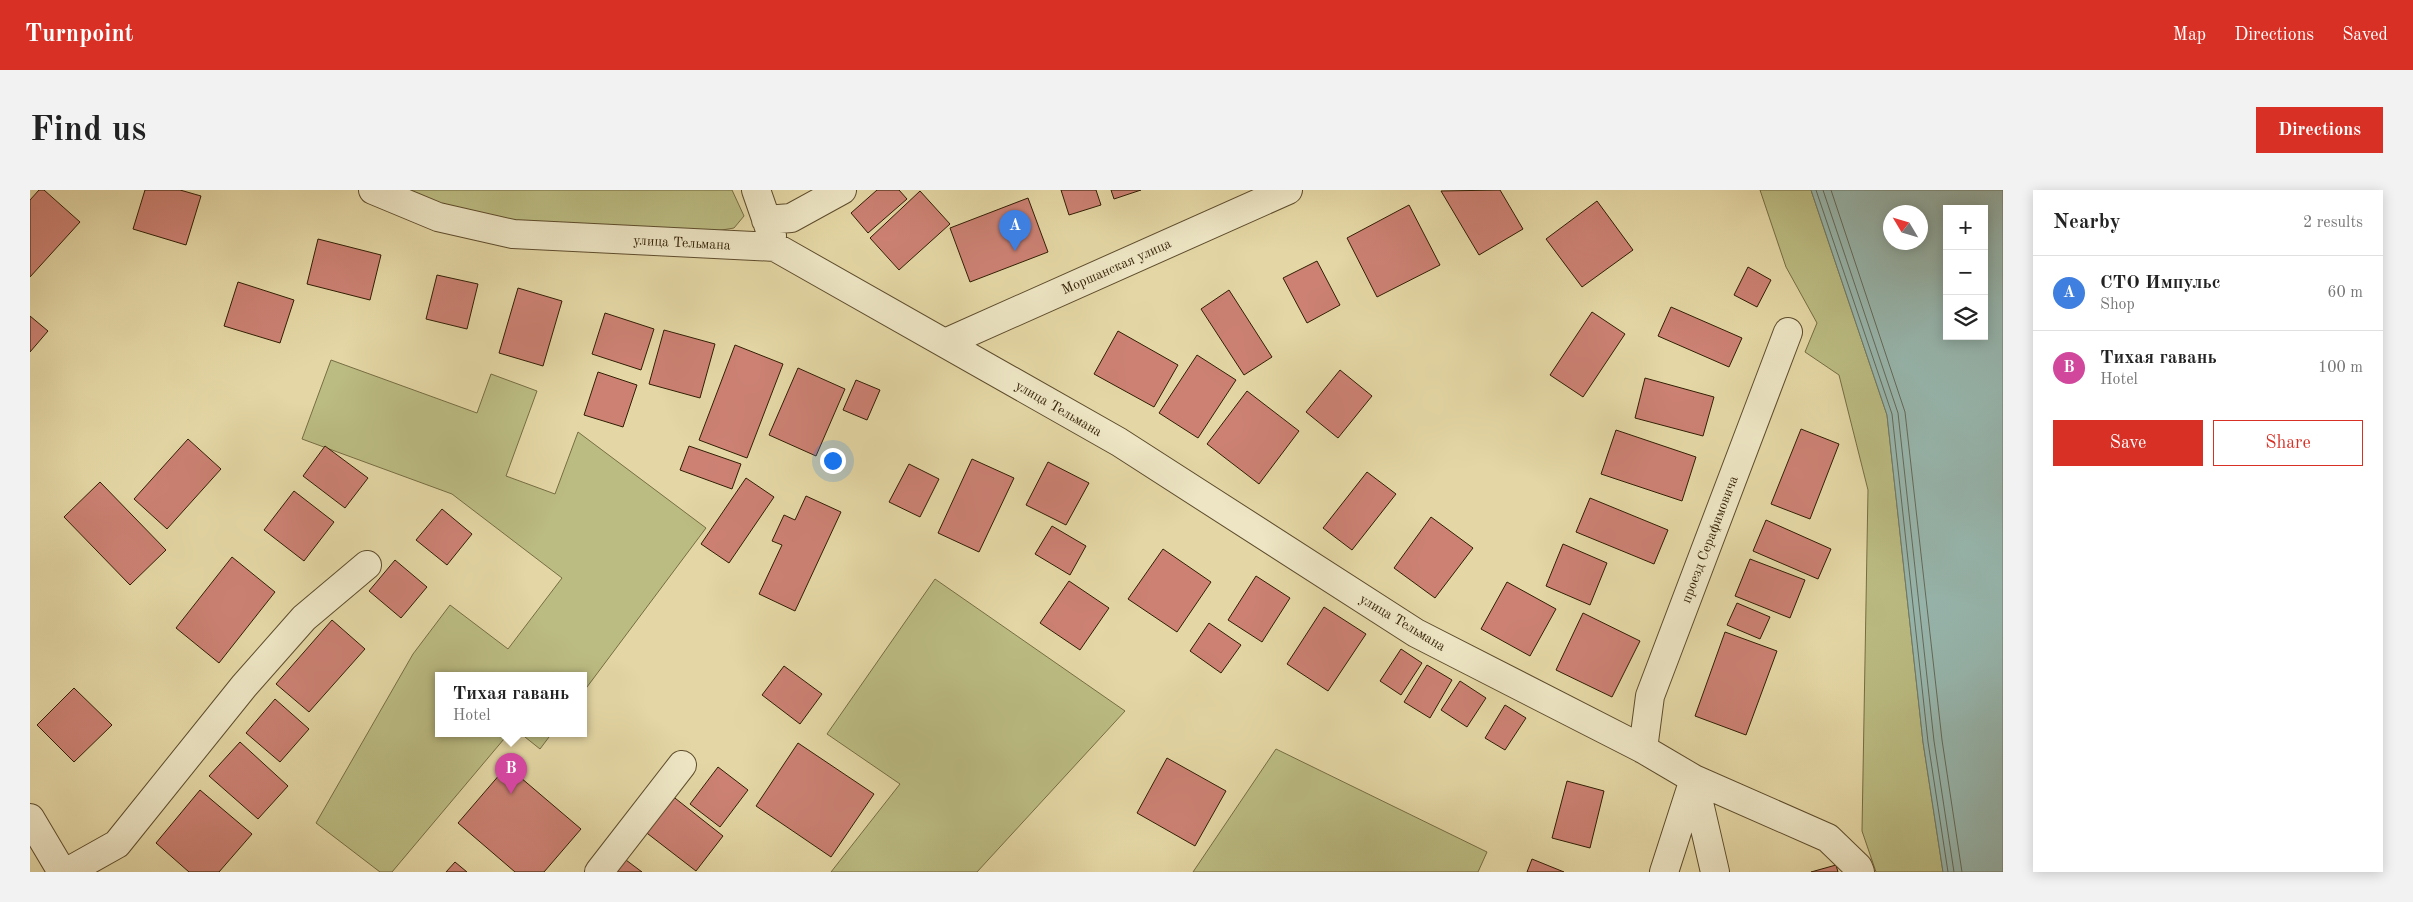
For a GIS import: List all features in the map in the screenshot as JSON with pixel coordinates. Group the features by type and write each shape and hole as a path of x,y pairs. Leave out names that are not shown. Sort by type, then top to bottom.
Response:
{"street":[{"name":"улица Тельмана","path":"373,190 438,217 513,234 775,247 1118,442 1416,633 1644,748 1694,779 1828,838 1858,866 1860,872"},
{"path":"756,190 775,247"},
{"path":"766,220 791,218 842,190"},
{"name":"Моршанская улица","path":"945,343 1288,190"},
{"name":"проезд Серафимовича","path":"1644,748 1650,696 1788,332"},
{"path":"67,872 117,844 238,693 304,618 367,565"},
{"path":"599,872 682,765"},
{"path":"1664,872 1694,779"},
{"path":"1694,779 1715,872"},
{"path":"30,818 62,872"}],"green space":[{"path":"399,190 732,190 744,216 734,228 716,231 514,225 436,206"},
{"path":"1760,190 1811,190 1887,415 1923,742 1943,872 1876,872 1862,831 1868,490 1839,375 1805,352 1817,323 1786,267"},
{"path":"331,360 477,413 491,374 537,391 506,476 555,494 578,432 706,528 587,687 587,672 435,672 435,737 506,737 392,872 380,872 316,823 413,654 450,605 508,649 562,578 452,494 302,439"},
{"path":"935,579 1125,711 977,872 831,872 900,784 827,734"},
{"path":"525,737 549,737 540,749"},
{"path":"1276,749 1487,852 1478,872 1193,872"}],"water":[{"path":"1811,190 2003,190 2003,872 1943,872 1923,742 1887,415"}],"building":[{"path":"39,190 44,190 80,222 30,277 30,200"},
{"path":"145,190 180,190 201,196 186,245 133,229"},
{"path":"877,190 899,190 907,199 868,233 851,213"},
{"path":"1061,190 1096,190 1101,205 1069,215"},
{"path":"1111,190 1141,190 1114,199"},
{"path":"1500,190 1523,229 1479,255 1441,191"},
{"path":"920,191 950,224 899,270 870,238"},
{"path":"1028,198 1048,252 970,282 950,228"},
{"path":"1597,201 1633,250 1582,287 1546,239"},
{"path":"1409,205 1440,265 1377,297 1347,238"},
{"path":"318,239 381,255 370,300 307,284"},
{"path":"1317,261 1340,305 1307,323 1283,278"},
{"path":"1748,267 1771,280 1757,307 1734,295"},
{"path":"437,275 478,284 467,329 426,319"},
{"path":"238,282 294,300 280,343 224,326"},
{"path":"518,288 562,301 543,366 499,353"},
{"path":"1229,290 1272,357 1244,375 1201,309"},
{"path":"1671,307 1742,338 1729,367 1658,336"},
{"path":"1592,312 1625,334 1583,397 1550,375"},
{"path":"605,313 654,329 641,370 592,354"},
{"path":"30,316 48,331 30,352"},
{"path":"664,330 715,344 700,398 649,384"},
{"path":"1118,331 1178,365 1154,407 1094,374"},
{"path":"735,345 783,364 747,458 699,440"},
{"path":"1197,355 1236,380 1198,438 1159,413"},
{"path":"798,368 845,389 816,456 769,435"},
{"path":"1340,370 1372,396 1338,438 1306,412"},
{"path":"598,372 637,385 623,427 584,415"},
{"path":"1645,378 1714,397 1703,436 1635,418"},
{"path":"856,380 880,390 867,420 843,410"},
{"path":"1247,391 1299,431 1259,484 1207,444"},
{"path":"1801,429 1839,444 1810,519 1771,504"},
{"path":"1616,430 1696,457 1682,501 1601,474"},
{"path":"188,439 221,469 167,529 134,499"},
{"path":"325,446 368,478 345,508 303,476"},
{"path":"689,446 741,464 732,489 680,470"},
{"path":"972,459 1014,478 979,552 938,533"},
{"path":"1048,462 1089,483 1066,525 1026,505"},
{"path":"909,464 939,479 920,517 889,502"},
{"path":"1367,472 1396,494 1352,550 1323,528"},
{"path":"746,478 774,497 729,563 701,544"},
{"path":"100,482 166,550 130,585 64,517"},
{"path":"294,491 334,522 304,561 264,530"},
{"path":"806,496 841,512 795,611 759,594 782,545 772,541 784,515 795,520"},
{"path":"1590,498 1668,530 1654,564 1576,532"},
{"path":"442,509 472,534 447,565 416,540"},
{"path":"1431,517 1473,548 1435,598 1394,568"},
{"path":"1766,520 1831,549 1818,579 1753,551"},
{"path":"1052,526 1086,546 1070,575 1035,554"},
{"path":"1563,544 1607,563 1590,605 1546,586"},
{"path":"1163,549 1211,582 1177,632 1128,599"},
{"path":"232,557 275,592 219,663 176,628"},
{"path":"1750,559 1805,580 1790,618 1735,596"},
{"path":"395,560 427,587 401,618 369,591"},
{"path":"1256,576 1290,598 1262,642 1228,620"},
{"path":"1069,581 1109,608 1080,650 1040,623"},
{"path":"1507,582 1556,609 1530,656 1481,629"},
{"path":"1737,603 1770,617 1760,639 1727,625"},
{"path":"1324,607 1366,634 1328,691 1287,664"},
{"path":"1583,613 1640,641 1612,697 1556,670"},
{"path":"332,620 365,649 309,712 276,684"},
{"path":"1209,623 1241,645 1221,673 1190,651"},
{"path":"1725,632 1777,651 1746,735 1695,716"},
{"path":"1401,649 1422,663 1401,695 1380,681"},
{"path":"1427,665 1452,680 1430,718 1404,702"},
{"path":"784,666 822,694 800,724 762,695"},
{"path":"1460,681 1486,698 1467,727 1441,710"},
{"path":"74,688 112,725 74,762 37,725"},
{"path":"275,699 309,729 280,762 246,733"},
{"path":"1505,705 1526,718 1505,750 1485,738"},
{"path":"240,742 288,786 258,819 209,776"},
{"path":"798,743 874,794 831,857 756,806"},
{"path":"1167,758 1226,791 1195,846 1137,813"},
{"path":"507,766 581,829 544,872 515,872 458,823"},
{"path":"718,767 748,790 720,827 690,804"},
{"path":"1567,781 1604,791 1590,848 1552,838"},
{"path":"200,790 252,834 219,872 189,872 156,843"},
{"path":"666,791 723,836 696,871 639,827"},
{"path":"618,854 642,872 604,872"},
{"path":"1532,859 1564,872 1527,872"},
{"path":"455,862 467,872 446,872"},
{"path":"1836,865 1838,872 1811,872"}],"place":[{"name":"СТО Импульс","path":"1015,251"},
{"name":"Тихая гавань","path":"511,794"}]}
